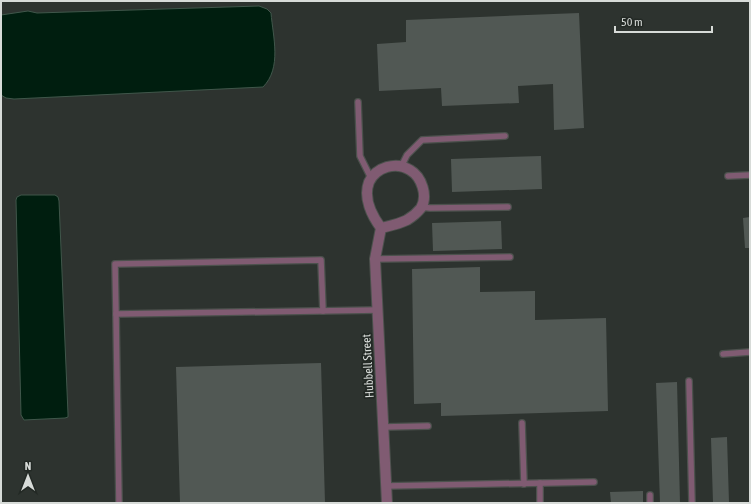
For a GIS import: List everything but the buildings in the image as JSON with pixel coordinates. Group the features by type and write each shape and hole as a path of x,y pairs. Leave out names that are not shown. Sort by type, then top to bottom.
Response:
{"street":[{"path":"392,166 401,167 409,169 415,173 421,182 424,194 423,203 416,213 406,220 381,228 373,218 369,205 368,186 371,178 384,168 392,166"},
{"name":"Hubbell Street","path":"381,228 375,259 387,503"}],"lane":[{"path":"358,102 360,156 371,178"},
{"path":"401,167 407,155 422,140 505,136"},
{"path":"728,176 750,175"},
{"path":"421,207 508,207"},
{"path":"375,259 510,257"},
{"path":"119,503 115,264 321,260 323,311"},
{"path":"116,314 378,310"},
{"path":"723,354 750,352"},
{"path":"689,381 692,503"},
{"path":"522,423 524,484"},
{"path":"384,427 428,426"},
{"path":"386,486 594,482"},
{"path":"540,483 540,503"},
{"path":"650,495 650,503"}],"shaded area":[{"path":"259,6 267,9 271,13 275,52 273,71 263,87 14,99 6,98 1,95 1,15 28,11 37,13"},
{"path":"21,195 55,195 58,197 59,201 68,414 68,417 65,418 24,420 21,415 16,200 17,197"}]}
